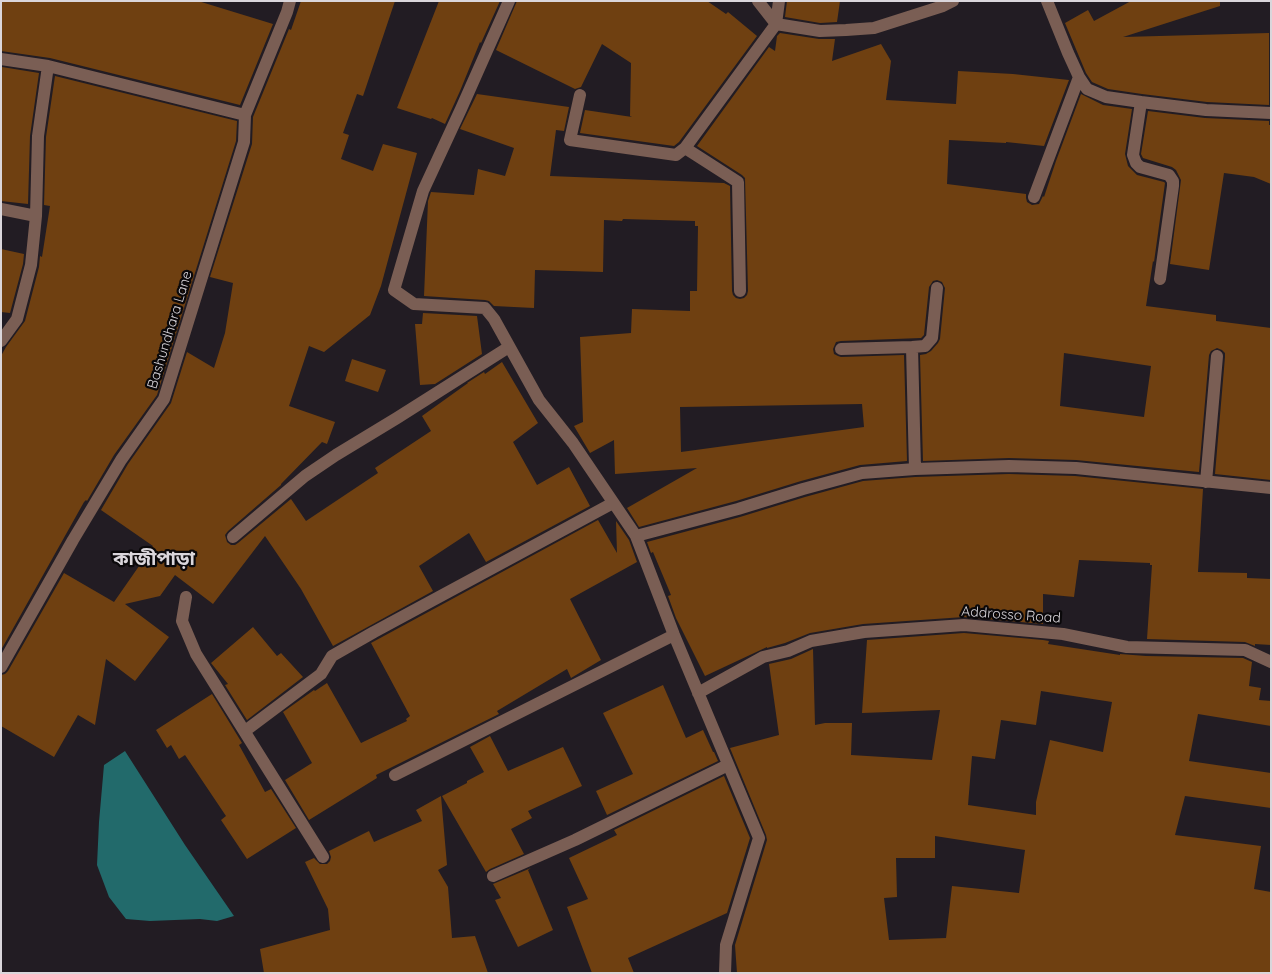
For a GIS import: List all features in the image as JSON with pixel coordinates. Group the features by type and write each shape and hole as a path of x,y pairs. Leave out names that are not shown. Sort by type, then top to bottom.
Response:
{"street":[{"name":"Bashundhara Lane","path":"1,667 121,460 164,399 244,142 244,115 290,1"},
{"path":"509,1 423,191 394,290 414,304 485,308 494,319 539,400 573,443 636,536 674,635 759,838 726,945 725,973"},
{"path":"758,1 776,24 820,31 874,28 953,1"},
{"path":"580,95 570,140 676,155 685,148 776,24 779,1"},
{"path":"1048,1 1068,53 1086,89 1106,97 1141,102 1206,110 1271,113"},
{"path":"1,59 48,66 244,115"},
{"path":"1,341 18,319 31,265 36,216 38,136 48,66"},
{"path":"1034,197 1079,78"},
{"path":"1141,102 1133,156 1140,167 1170,175 1173,186 1160,279"},
{"path":"685,148 738,182 740,292"},
{"path":"1,209 36,216"},
{"path":"841,349 912,348 925,346 932,338 936,288"},
{"path":"233,537 305,476 509,348"},
{"path":"912,348 915,469"},
{"path":"1206,482 1216,356"},
{"path":"636,536 862,473 1008,466 1076,468 1271,488"},
{"path":"245,731 321,674 332,656 613,503"},
{"path":"186,597 182,621 196,654 323,857"},
{"name":"Addrosso Road","path":"698,693 764,657 788,651 811,641 864,632 964,625 1063,634 1127,647 1245,650 1271,662"},
{"path":"395,775 674,635"},
{"path":"493,876 574,840 728,765"}],"water":[{"path":"125,751 185,845 234,916 217,921 200,919 150,921 126,919 109,897 97,865 104,765"}],"building":[{"path":"1,1 198,1 273,24 240,105 50,58 1,51"},
{"path":"301,1 395,1 363,96 357,94 343,133 349,135 341,159 373,171 383,144 417,153 381,286 370,315 324,352 309,346 289,406 335,422 327,444 322,442 281,485 228,531 225,535 227,542 231,545 238,543 291,499 306,521 378,473 375,468 431,431 422,416 467,383 484,372 485,374 502,362 538,423 513,442 537,485 569,467 590,506 486,562 469,533 419,566 433,591 333,646 301,589 265,536 213,604 175,575 160,596 125,604 169,637 135,681 106,659 95,725 78,715 54,757 1,726 1,675 8,671 64,573 114,602 153,546 101,510 128,464 171,403 187,352 214,368 225,333 233,283 210,277 252,144 253,117 289,29 291,30"},
{"path":"439,1 500,1 480,42 445,124 432,118 397,108"},
{"path":"517,1 707,1 726,14 728,12 757,36 679,142 674,146 580,133 585,110 632,117 630,116 631,63 602,44 581,87 575,89 496,50"},
{"path":"787,1 840,1 837,22 820,23 785,17"},
{"path":"1131,1 1220,1 1220,6 1123,37 1269,33 1269,105 1207,102 1142,94 1108,89 1092,82 1086,73 1065,23 1088,10 1094,21"},
{"path":"780,33 819,39 835,39 832,61 881,44 891,61 886,100 956,104 958,71 1069,80 1044,146 1006,142 949,140 947,184 1026,194 1027,202 1032,205 1039,204 1044,197 1081,94 1103,105 1132,109 1125,154 1128,166 1137,175 1165,183 1146,306 1216,315 1216,321 1271,328 1271,480 1215,474 1225,357 1225,353 1217,348 1211,351 1209,355 1199,472 1076,460 1009,458 923,461 920,355 931,351 940,339 945,288 942,282 937,280 933,281 929,287 924,335 921,338 841,341 836,342 833,349 834,354 841,357 904,355 907,461 860,465 639,527 627,508 697,468 615,474 614,440 590,453 574,426 583,422 580,337 631,333 632,309 690,311 690,291 697,291 698,226 695,226 695,221 604,220 603,272 535,270 534,308 494,306 485,300 424,296 428,201 431,192 474,195 478,169 505,176 514,148 460,129 477,94 569,107 564,131 556,130 550,176 724,183 730,186 732,291 736,298 744,298 748,291 745,178 697,146 769,47 775,51 777,36","holes":["1064,353 1151,366 1144,417 1060,406","862,404 864,427 681,452 680,407"]},
{"path":"2,67 39,73 30,136 28,204 1,201"},
{"path":"55,76 237,121 236,141 157,395 114,455 87,501 84,502 1,650 1,356 25,321 40,256 42,257 50,206 44,205 46,137"},
{"path":"1148,111 1205,118 1269,121 1269,125 1271,125 1271,184 1254,177 1224,173 1209,270 1170,264 1181,180 1176,170 1172,167 1143,158 1141,154"},
{"path":"1,249 24,254 10,313 1,312"},
{"path":"423,313 477,316 482,354 435,384 420,385 415,324 422,324"},
{"path":"352,359 386,370 378,392 345,381"},
{"path":"1009,474 1075,476 1203,489 1198,572 1247,573 1247,578 1271,579 1271,645 1255,644 1255,646 1245,642 1147,639 1152,565 1150,563 1079,560 1074,597 1043,594 1043,624 964,617 863,624 810,633 785,643 767,647 705,676 676,618 668,596 671,595 647,542 863,481 915,477"},
{"path":"598,520 617,553 616,521 629,540 637,562 570,599 601,660 571,678 567,669 497,711 499,714 376,775 377,778 309,820 285,780 312,763 283,712 327,683 361,743 407,721 406,719 410,716 371,643"},
{"path":"253,627 277,656 281,653 303,677 247,720 225,685 228,684 211,663"},
{"path":"964,633 1043,640 1049,641 1048,644 1120,655 1243,658 1252,662 1249,686 1261,688 1259,700 1271,701 1271,726 1198,714 1189,761 1271,773 1271,808 1185,796 1175,835 1261,846 1254,889 1271,892 1271,973 737,973 735,945 767,840 730,748 779,735 769,664 791,659 813,649 815,725 852,723 851,755 932,760 940,710 862,713 867,640","holes":["1041,691 1112,702 1103,752 1050,740 1036,802 1036,815 968,805 972,756 995,759 1001,720 1036,725","935,836 1025,850 1019,893 952,886 946,938 889,940 884,898 897,897 896,858 935,858"]},
{"path":"663,685 686,738 703,730 718,761 607,815 596,791 633,774 603,713"},
{"path":"212,694 242,743 239,745 265,792 271,789 296,828 247,859 221,820 226,816 185,755 179,759 171,745 167,748 156,730"},
{"path":"490,736 508,771 563,747 582,786 528,811 532,818 511,829 524,854 486,872 442,796 484,772 470,747"},
{"path":"724,776 750,838 727,913 628,958 634,973 592,973 567,907 588,899 569,858 617,835 614,830"},
{"path":"441,796 447,865 438,870 448,887 452,938 475,936 488,973 264,973 260,949 330,930 328,909 305,862 314,858 320,864 327,864 331,857 329,851 369,831 374,842 422,821 416,810"},
{"path":"531,868 528,870 553,930 518,947 495,900 501,898 493,884"}],"district":[{"name":"কাজীপাড়া","path":"154,559"}]}
